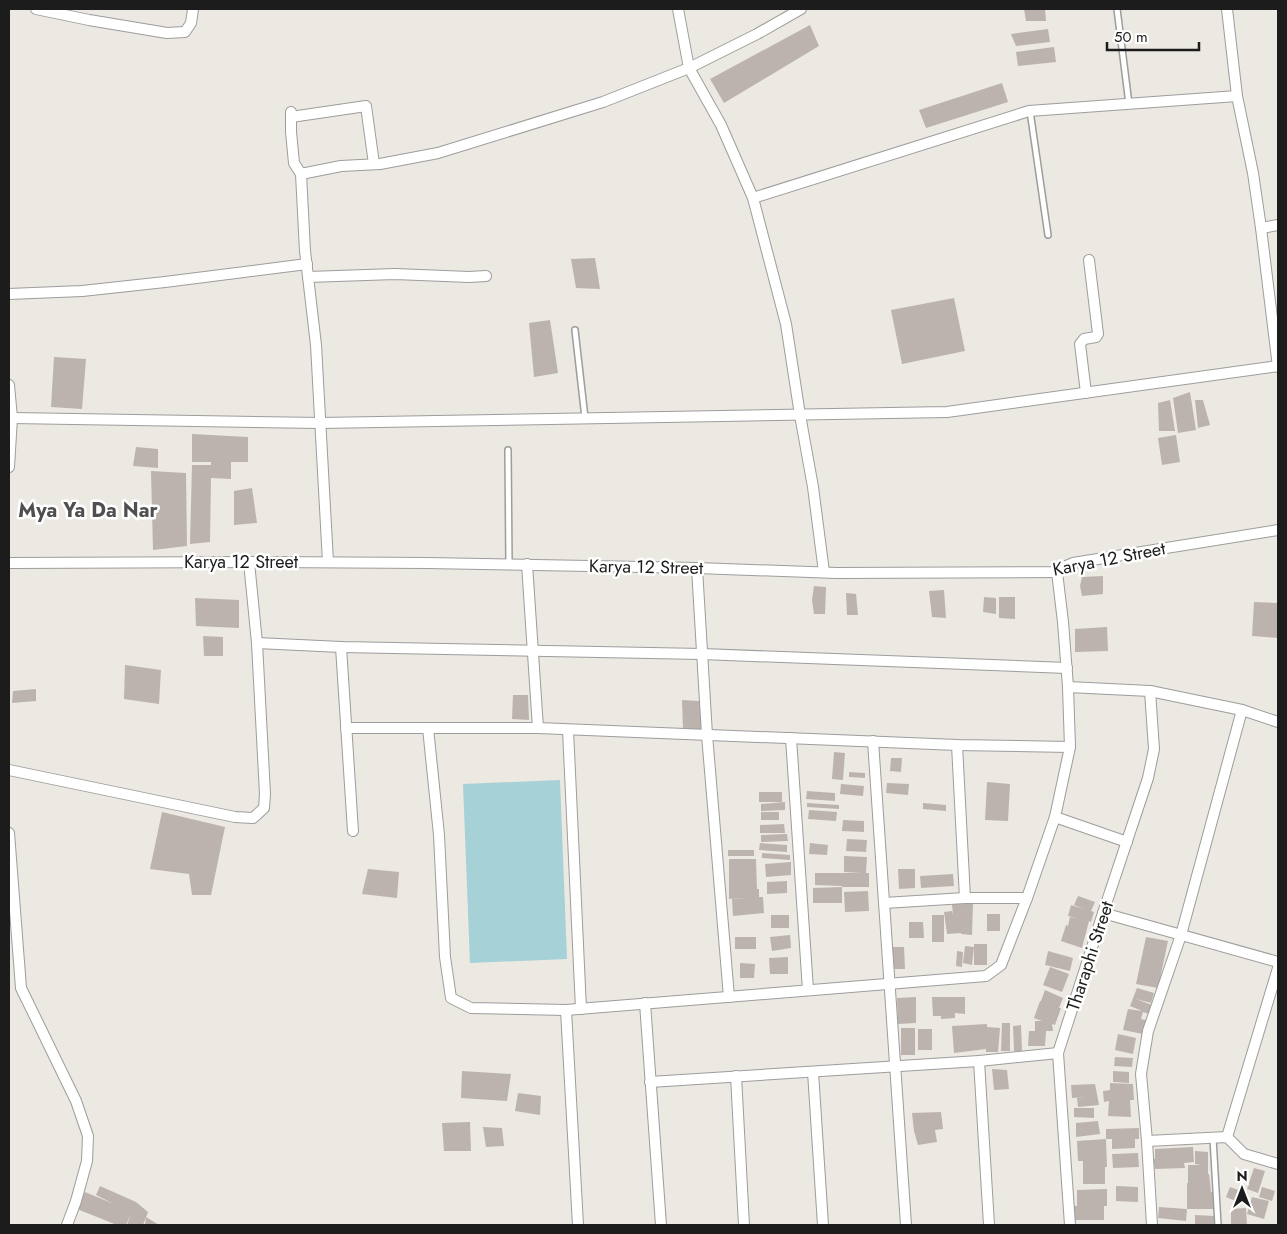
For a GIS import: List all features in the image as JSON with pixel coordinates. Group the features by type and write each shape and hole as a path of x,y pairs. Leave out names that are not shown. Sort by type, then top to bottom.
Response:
{"street":[{"path":"36,9 167,33 185,32 191,23 193,9"},
{"path":"678,9 688,68 721,124 753,198 786,324 813,486 824,572"},
{"path":"301,174 341,166 374,164 438,153 603,102 688,68 757,34 801,9"},
{"path":"12,418 320,423 947,412 1278,366 1261,228 1253,173 1237,96 1227,9"},
{"path":"753,198 1030,111 1237,96"},
{"path":"328,562 316,346 308,277 301,174 294,163 291,115 366,106 374,164"},
{"path":"1261,228 1278,225"},
{"path":"1086,393 1080,344 1084,339 1096,337 1098,334 1089,260"},
{"path":"9,294 82,291 307,264"},
{"path":"308,277 395,274 486,276"},
{"path":"9,385 12,418 9,467"},
{"name":"Karya 12 Street","path":"9,563 328,562 527,564 824,572 1056,572 1073,563 1278,530"},
{"path":"9,770 235,817 253,818 264,808 265,794 256,643 248,562"},
{"path":"527,564 538,728"},
{"path":"697,568 707,735 729,996"},
{"path":"428,728 439,836 450,998 471,1008 566,1010 986,976 1001,965 1027,898 1055,817 1070,747 1067,668 1056,572"},
{"path":"256,643 340,647 702,654 1067,668"},
{"path":"340,647 354,831"},
{"path":"1068,687 1150,691 1242,710 1278,722"},
{"name":"Tharaphi Street","path":"1070,1225 1058,1053 1148,778 1154,749 1150,691"},
{"path":"1152,1225 1141,1074 1148,1031 1182,935 1242,710"},
{"path":"346,728 538,728 957,745 1070,747"},
{"path":"568,730 581,1008"},
{"path":"790,738 808,990"},
{"path":"872,741 906,1225"},
{"path":"957,745 964,898"},
{"path":"1055,817 1127,842"},
{"path":"9,833 21,988 76,1101 88,1136 87,1161 67,1225"},
{"path":"884,903 964,898 1027,898"},
{"path":"1103,912 1278,962"},
{"path":"1227,1137 1278,968"},
{"path":"644,1003 661,1225"},
{"path":"566,1010 578,1225"},
{"path":"650,1082 979,1061 1058,1053"},
{"path":"979,1061 989,1225"},
{"path":"813,1072 823,1225"},
{"path":"736,1076 744,1225"},
{"path":"1147,1141 1227,1137 1244,1154 1278,1164"}],"lane":[{"path":"1117,9 1129,104"},
{"path":"1030,111 1048,235"},
{"path":"574,330 585,418"},
{"path":"508,450 509,564"},
{"path":"1213,1138 1218,1225"}],"water":[{"path":"560,780 567,959 470,963 463,784"}],"building":[{"path":"1024,9 1045,9 1046,21 1026,21"},
{"path":"810,25 819,46 724,103 710,79"},
{"path":"1048,29 1050,42 1016,46 1011,34"},
{"path":"1054,47 1056,62 1018,66 1016,52"},
{"path":"1002,83 1008,102 926,128 919,110"},
{"path":"595,258 600,289 576,288 571,259"},
{"path":"954,298 965,351 902,364 891,310"},
{"path":"550,320 558,373 534,377 529,323"},
{"path":"54,357 86,359 82,409 51,407"},
{"path":"1190,392 1196,430 1178,433 1173,398"},
{"path":"1170,400 1175,431 1159,431 1158,403"},
{"path":"1195,400 1203,400 1210,425 1198,428"},
{"path":"192,434 248,437 248,462 231,462 231,479 211,478 210,542 190,544 192,465 211,465 211,462 192,462"},
{"path":"1176,435 1180,462 1162,465 1158,438"},
{"path":"136,447 158,449 158,468 133,466"},
{"path":"151,471 186,473 187,546 153,550"},
{"path":"252,488 257,523 234,525 234,491"},
{"path":"1103,576 1103,594 1082,596 1080,586 1082,577"},
{"path":"814,586 826,587 825,614 814,614 812,600"},
{"path":"944,590 946,618 932,617 929,591"},
{"path":"846,593 856,594 858,615 847,615"},
{"path":"984,597 996,598 996,614 983,612"},
{"path":"999,597 1015,597 1015,619 999,618"},
{"path":"195,598 239,600 239,628 196,626"},
{"path":"1254,602 1278,603 1278,638 1252,636"},
{"path":"1107,627 1108,651 1075,652 1075,629"},
{"path":"203,636 223,637 223,656 204,656"},
{"path":"125,665 161,670 159,704 124,699"},
{"path":"36,689 36,701 12,703 13,691"},
{"path":"513,695 528,695 529,720 512,719"},
{"path":"682,700 699,701 702,729 683,729"},
{"path":"834,752 845,753 843,780 832,779"},
{"path":"891,758 902,758 901,772 890,771"},
{"path":"849,772 865,773 865,778 849,777"},
{"path":"987,782 1010,784 1008,821 985,820"},
{"path":"887,783 909,784 908,795 886,793"},
{"path":"841,784 864,786 863,796 840,794"},
{"path":"807,791 835,793 835,801 806,799"},
{"path":"759,792 782,792 782,802 759,802"},
{"path":"785,802 785,810 761,811 761,804"},
{"path":"807,803 839,805 839,809 807,807"},
{"path":"923,803 946,805 946,811 923,809"},
{"path":"809,810 837,812 836,821 808,819"},
{"path":"162,812 225,827 211,895 192,895 189,874 150,869"},
{"path":"761,812 779,812 779,820 761,820"},
{"path":"843,820 864,821 864,832 842,831"},
{"path":"784,824 785,833 760,833 760,825"},
{"path":"787,834 788,841 761,842 761,835"},
{"path":"847,839 867,840 866,852 846,851"},
{"path":"760,843 787,845 787,852 759,850"},
{"path":"810,843 828,845 827,855 809,854"},
{"path":"728,850 754,850 754,856 728,856"},
{"path":"762,853 790,855 790,860 762,858"},
{"path":"844,856 867,857 866,873 869,873 869,887 815,885 815,873 861,873 844,872"},
{"path":"729,859 756,859 757,889 759,889 759,897 763,897 764,913 733,916 732,899 745,898 729,899"},
{"path":"791,862 791,875 766,877 765,864"},
{"path":"368,869 399,872 397,898 362,894"},
{"path":"898,869 915,869 915,888 899,889"},
{"path":"953,874 954,886 921,888 920,876"},
{"path":"787,881 787,893 767,894 767,882"},
{"path":"842,887 842,903 813,903 813,888"},
{"path":"868,891 869,911 845,912 844,892"},
{"path":"1078,896 1095,902 1091,911 1094,912 1091,922 1089,921 1082,948 1061,941 1070,917 1080,919 1068,916 1071,905 1084,909 1074,905"},
{"path":"952,904 973,904 972,935 961,933 947,934 944,912 952,911 953,916"},
{"path":"987,914 1000,914 1000,931 987,931"},
{"path":"771,915 789,915 789,928 771,928"},
{"path":"932,915 944,915 944,942 932,942"},
{"path":"909,922 923,922 924,938 909,938"},
{"path":"790,935 791,948 772,951 770,937"},
{"path":"735,937 756,937 756,949 735,949"},
{"path":"1146,937 1168,941 1158,988 1136,984"},
{"path":"974,944 987,944 987,965 974,965"},
{"path":"965,946 974,947 972,965 963,963"},
{"path":"893,947 904,947 905,969 893,969"},
{"path":"957,951 963,952 962,967 956,966"},
{"path":"1048,951 1073,958 1070,971 1045,965"},
{"path":"788,957 788,974 770,974 769,958"},
{"path":"740,963 755,964 754,978 740,978"},
{"path":"1050,967 1069,974 1062,992 1043,985"},
{"path":"1137,988 1154,993 1151,1003 1136,999 1152,1005 1149,1014 1143,1012 1141,1019 1146,1020 1143,1034 1123,1030 1128,1009 1142,1011 1130,1006"},
{"path":"1045,990 1063,998 1059,1008 1061,1008 1055,1025 1052,1024 1053,1031 1046,1031 1045,1046 1028,1046 1029,1031 1035,1031 1035,1021 1042,1021 1034,1018"},
{"path":"916,997 916,1023 898,1024 897,998"},
{"path":"932,997 965,997 965,1014 955,1013 955,1018 941,1019 941,1016 933,1016"},
{"path":"1002,1023 1010,1023 1010,1051 1001,1051"},
{"path":"987,1024 987,1027 1000,1028 998,1052 986,1052 986,1049 954,1053 952,1026"},
{"path":"1021,1025 1022,1051 1014,1051 1013,1026"},
{"path":"901,1028 915,1028 915,1055 901,1055"},
{"path":"918,1029 932,1029 932,1050 918,1050"},
{"path":"1118,1034 1136,1038 1133,1054 1115,1050"},
{"path":"1115,1057 1133,1058 1132,1067 1114,1066"},
{"path":"992,1069 1007,1070 1009,1089 994,1090"},
{"path":"462,1071 511,1074 507,1101 461,1098"},
{"path":"1113,1071 1129,1072 1129,1083 1113,1082"},
{"path":"1110,1083 1133,1084 1134,1100 1130,1100 1131,1117 1108,1116 1109,1101 1104,1102 1103,1091 1110,1090"},
{"path":"1095,1084 1099,1105 1078,1107 1077,1098 1086,1097 1072,1098 1071,1085"},
{"path":"518,1093 541,1096 540,1115 515,1111"},
{"path":"1074,1108 1094,1108 1094,1118 1074,1117"},
{"path":"941,1112 943,1129 935,1130 937,1142 918,1145 912,1113"},
{"path":"1098,1121 1100,1134 1076,1137 1076,1123"},
{"path":"470,1122 471,1151 444,1151 442,1123"},
{"path":"483,1127 502,1128 504,1146 486,1147"},
{"path":"1139,1128 1139,1139 1135,1139 1135,1148 1112,1149 1112,1139 1106,1139 1106,1129"},
{"path":"1106,1139 1107,1167 1105,1167 1105,1184 1083,1184 1083,1161 1078,1161 1077,1141"},
{"path":"1193,1147 1194,1162 1184,1163 1185,1168 1155,1169 1153,1159 1155,1159 1155,1149"},
{"path":"1195,1151 1208,1152 1208,1174 1211,1192 1214,1192 1214,1209 1187,1209 1188,1165 1201,1165 1195,1164"},
{"path":"1138,1153 1139,1167 1113,1168 1112,1154"},
{"path":"1254,1168 1265,1171 1258,1193 1247,1189"},
{"path":"100,1186 136,1202 148,1212 143,1225 127,1225 131,1214 126,1225 117,1225 77,1209 85,1192 114,1204 96,1195"},
{"path":"1116,1186 1138,1187 1138,1202 1116,1201"},
{"path":"1230,1187 1244,1192 1240,1203 1226,1197"},
{"path":"1262,1187 1275,1191 1272,1201 1259,1197"},
{"path":"1107,1189 1107,1206 1104,1206 1104,1220 1074,1220 1074,1206 1077,1206 1077,1190"},
{"path":"1252,1197 1269,1201 1264,1219 1247,1214"},
{"path":"1159,1207 1187,1209 1186,1221 1158,1218"},
{"path":"1246,1208 1247,1225 1231,1225 1231,1209"},
{"path":"1195,1215 1215,1216 1215,1225 1195,1225"},
{"path":"146,1217 159,1225 145,1225"}],"district":[{"name":"Mya Ya Da Nar","path":"88,510"}]}
